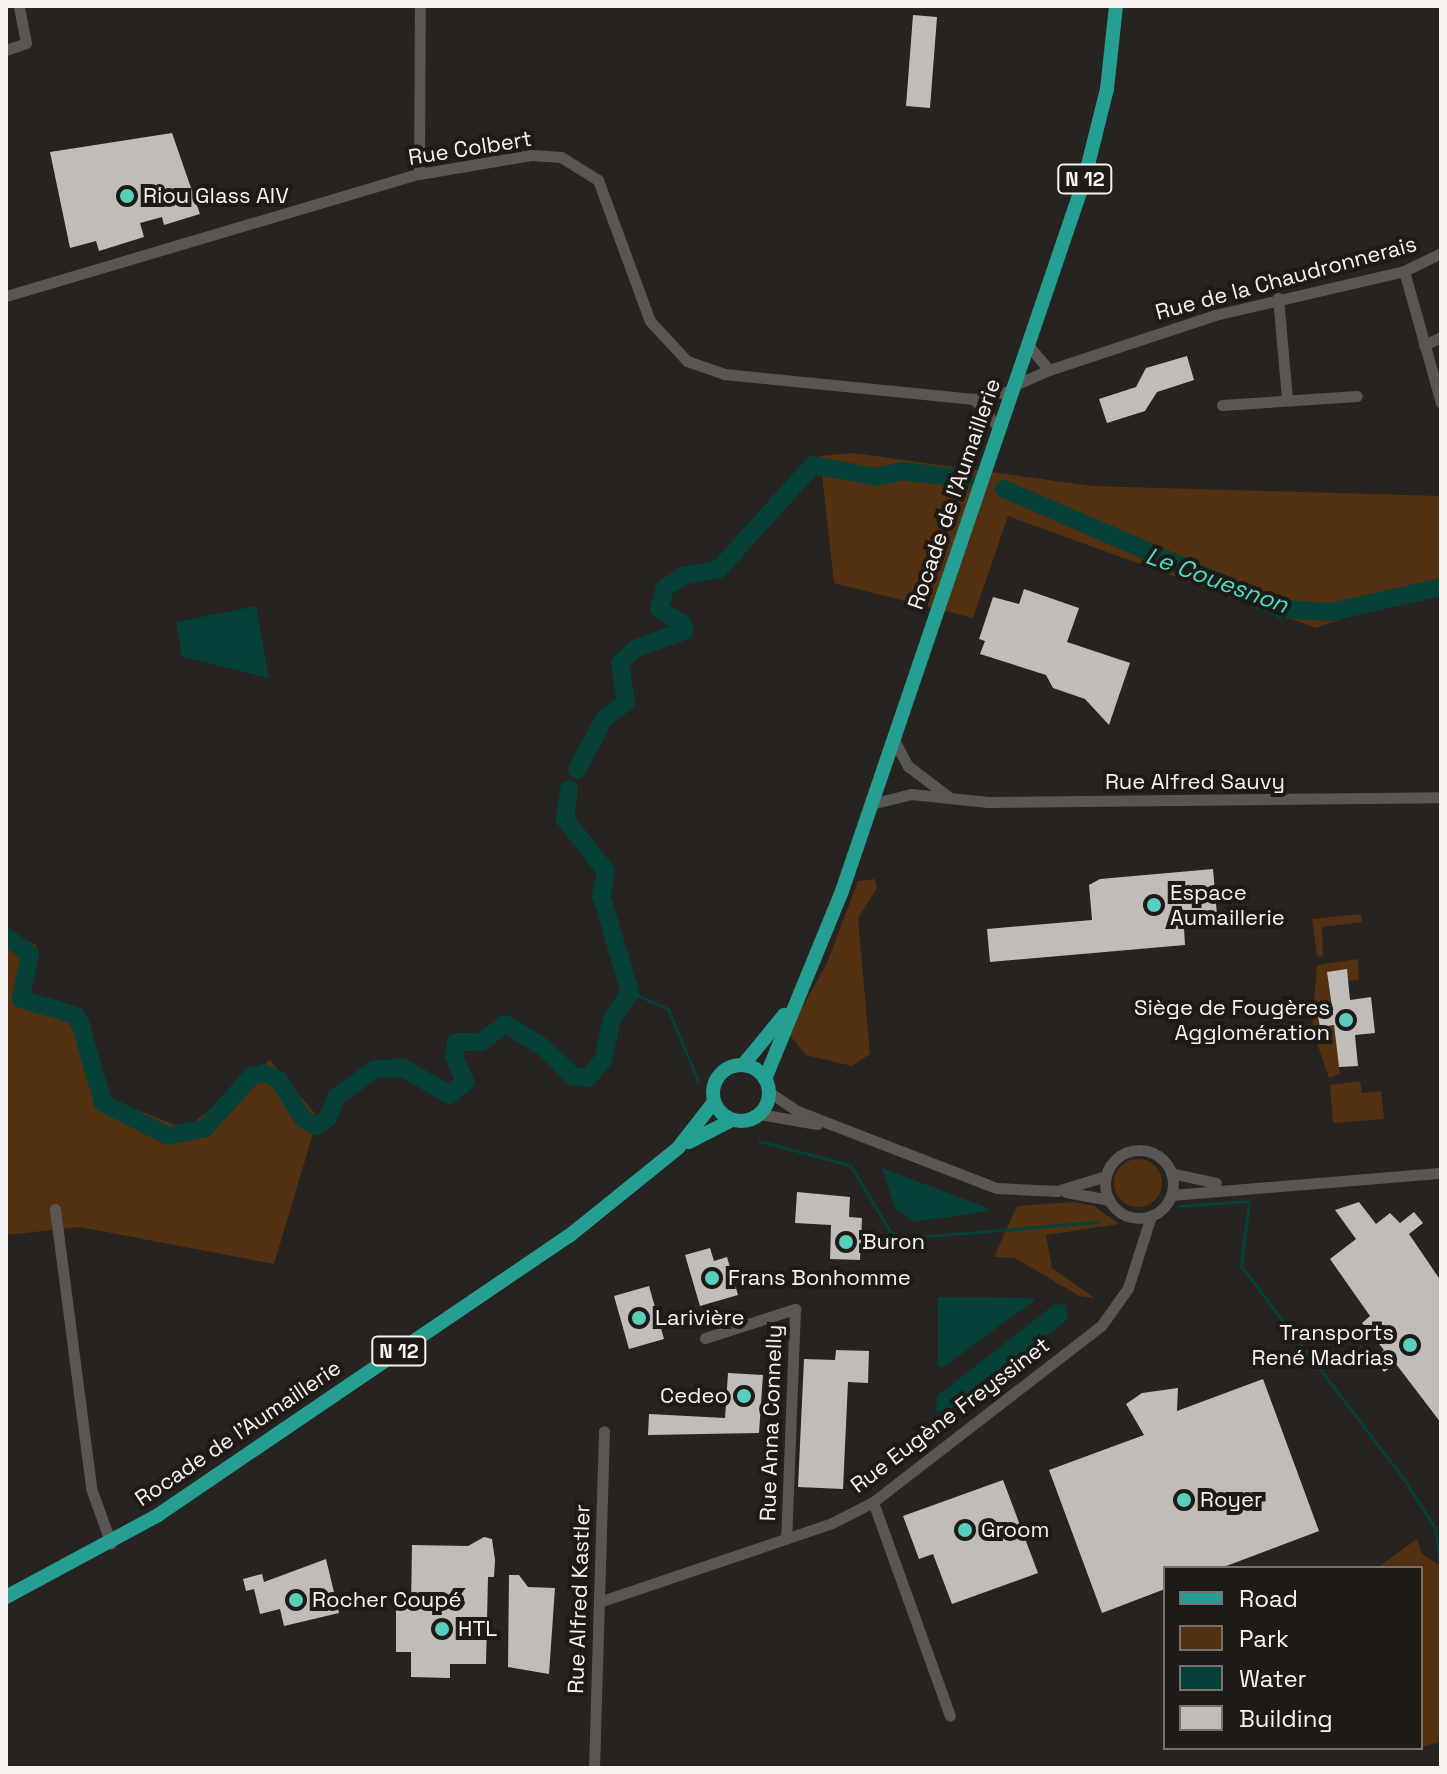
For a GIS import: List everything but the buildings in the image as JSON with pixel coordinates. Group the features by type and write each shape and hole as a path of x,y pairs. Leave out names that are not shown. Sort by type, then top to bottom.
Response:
{"main road":[{"name":"Rocade de l'Aumaillerie","path":"767,1085 894,740 1029,346 1098,132 1116,6"},
{"name":"Rocade de l'Aumaillerie","path":"743,1065 801,988"},
{"path":"743,1065 767,1085 759,1114 732,1120 714,1102 718,1076 743,1065"},
{"name":"Rocade de l'Aumaillerie","path":"678,1148 714,1102"},
{"name":"Rocade de l'Aumaillerie","path":"6,1597 111,1544 569,1236 678,1148 732,1120"}],"street":[{"path":"6,50 26,43 19,6"},
{"path":"419,174 420,6"},
{"name":"Rue Colbert","path":"6,296 419,174 531,155 561,157 588,169 609,198 650,321 673,349 708,371 974,399 1014,388"},
{"name":"Rue de la Chaudronnerais","path":"1014,388 1049,370 1278,298 1404,271 1441,253"},
{"path":"1404,271 1441,403"},
{"path":"1278,298 1287,398"},
{"path":"1424,345 1441,337"},
{"path":"1029,346 1049,370"},
{"path":"1222,405 1287,398 1357,396"},
{"path":"974,399 1000,429"},
{"path":"894,740 908,766 949,798"},
{"name":"Rue Alfred Sauvy","path":"871,804 911,794 949,798 1441,797"},
{"path":"767,1085 833,1126 997,1188 1057,1191 1109,1200 1127,1216 1138,1249"},
{"path":"759,1114 833,1126"},
{"path":"1109,1200 1106,1176 1116,1159 1136,1150 1157,1156 1171,1173 1228,1186"},
{"path":"1171,1173 1171,1195"},
{"path":"1127,1216 1151,1216 1171,1195 1228,1186 1441,1173"},
{"path":"1417,1175 1441,1182"},
{"path":"1057,1191 1106,1176"},
{"path":"55,1209 91,1488 111,1544"},
{"name":"Rue Eugène Freyssinet","path":"599,1602 786,1539 873,1502 1101,1326 1128,1288 1151,1216"},
{"name":"Rue Anna Connelly","path":"705,1338 795,1309 786,1539"},
{"name":"Rue Alfred Kastler","path":"594,1768 604,1431"},
{"path":"873,1502 950,1716"}],"green space":[{"path":"853,453 1092,486 1441,496 1441,584 1316,628 1008,516 973,618 834,583 820,456"},
{"path":"875,879 877,888 858,918 870,1054 852,1066 806,1055 788,1033 827,963 858,881"},
{"path":"1361,914 1362,922 1322,927 1323,957 1317,956 1312,919"},
{"path":"6,931 37,945 25,994 82,1009 112,1100 186,1129 270,1060 318,1117 274,1264 80,1227 6,1235"},
{"path":"1358,959 1359,980 1348,981 1346,970 1327,972 1340,1074 1329,1078 1312,1028 1317,965"},
{"path":"1360,1081 1362,1093 1381,1091 1384,1119 1333,1123 1330,1085"},
{"path":"1138,1159 1155,1166 1162,1183 1155,1200 1138,1207 1121,1200 1114,1183 1121,1166"},
{"path":"1073,1202 1094,1206 1119,1224 1046,1235 1052,1268 1095,1298 1079,1296 1015,1258 994,1257 1017,1206"},
{"path":"1417,1539 1422,1554 1441,1566 1441,1742 1423,1746 1423,1566 1380,1566"}],"water":[{"path":"256,606 269,678 182,657 176,622"},
{"path":"882,1168 986,1207 989,1211 914,1222 895,1209"},
{"path":"938,1297 1033,1298 1034,1301 943,1367 938,1366"},
{"path":"1055,1304 1066,1305 1067,1320 948,1411 936,1411 937,1396"}],"waterway":[{"name":"Le Couesnon","path":"577,770 604,719 626,702 620,664 636,648 684,631 683,624 659,609 665,588 683,576 719,569 813,465 876,477 902,471 965,479"},
{"name":"Le Couesnon","path":"1004,489 1281,609 1331,612 1441,587"},
{"name":"Le Couesnon","path":"6,937 30,954 21,999 74,1015 80,1023 103,1103 168,1136 205,1128 252,1076 263,1073 278,1079 303,1119 316,1126 328,1118 336,1097 375,1069 403,1068 450,1095 465,1082 454,1056 456,1042 482,1042 505,1024 543,1047 573,1076 588,1078 603,1060 612,1019 630,992 601,895 606,871 565,819 569,789"},
{"path":"630,992 668,1009 698,1081"},
{"path":"759,1141 850,1165 890,1231 904,1238 1097,1222"},
{"path":"1179,1206 1249,1201 1241,1266 1404,1479 1435,1528 1441,1572"}],"place":[{"name":"Riou Glass AIV","path":"127,196"},
{"name":"Espace Aumaillerie","path":"1154,905"},
{"name":"Siège de Fougères Agglomération","path":"1346,1020"},
{"name":"Buron","path":"846,1242"},
{"name":"Frans Bonhomme","path":"712,1278"},
{"name":"Larivière","path":"639,1318"},
{"name":"Transports René Madrias","path":"1410,1345"},
{"name":"Cedeo","path":"744,1396"},
{"name":"Royer","path":"1184,1500"},
{"name":"Groom","path":"965,1530"},
{"name":"Rocher Coupé","path":"296,1600"},
{"name":"HTL","path":"442,1629"}]}
